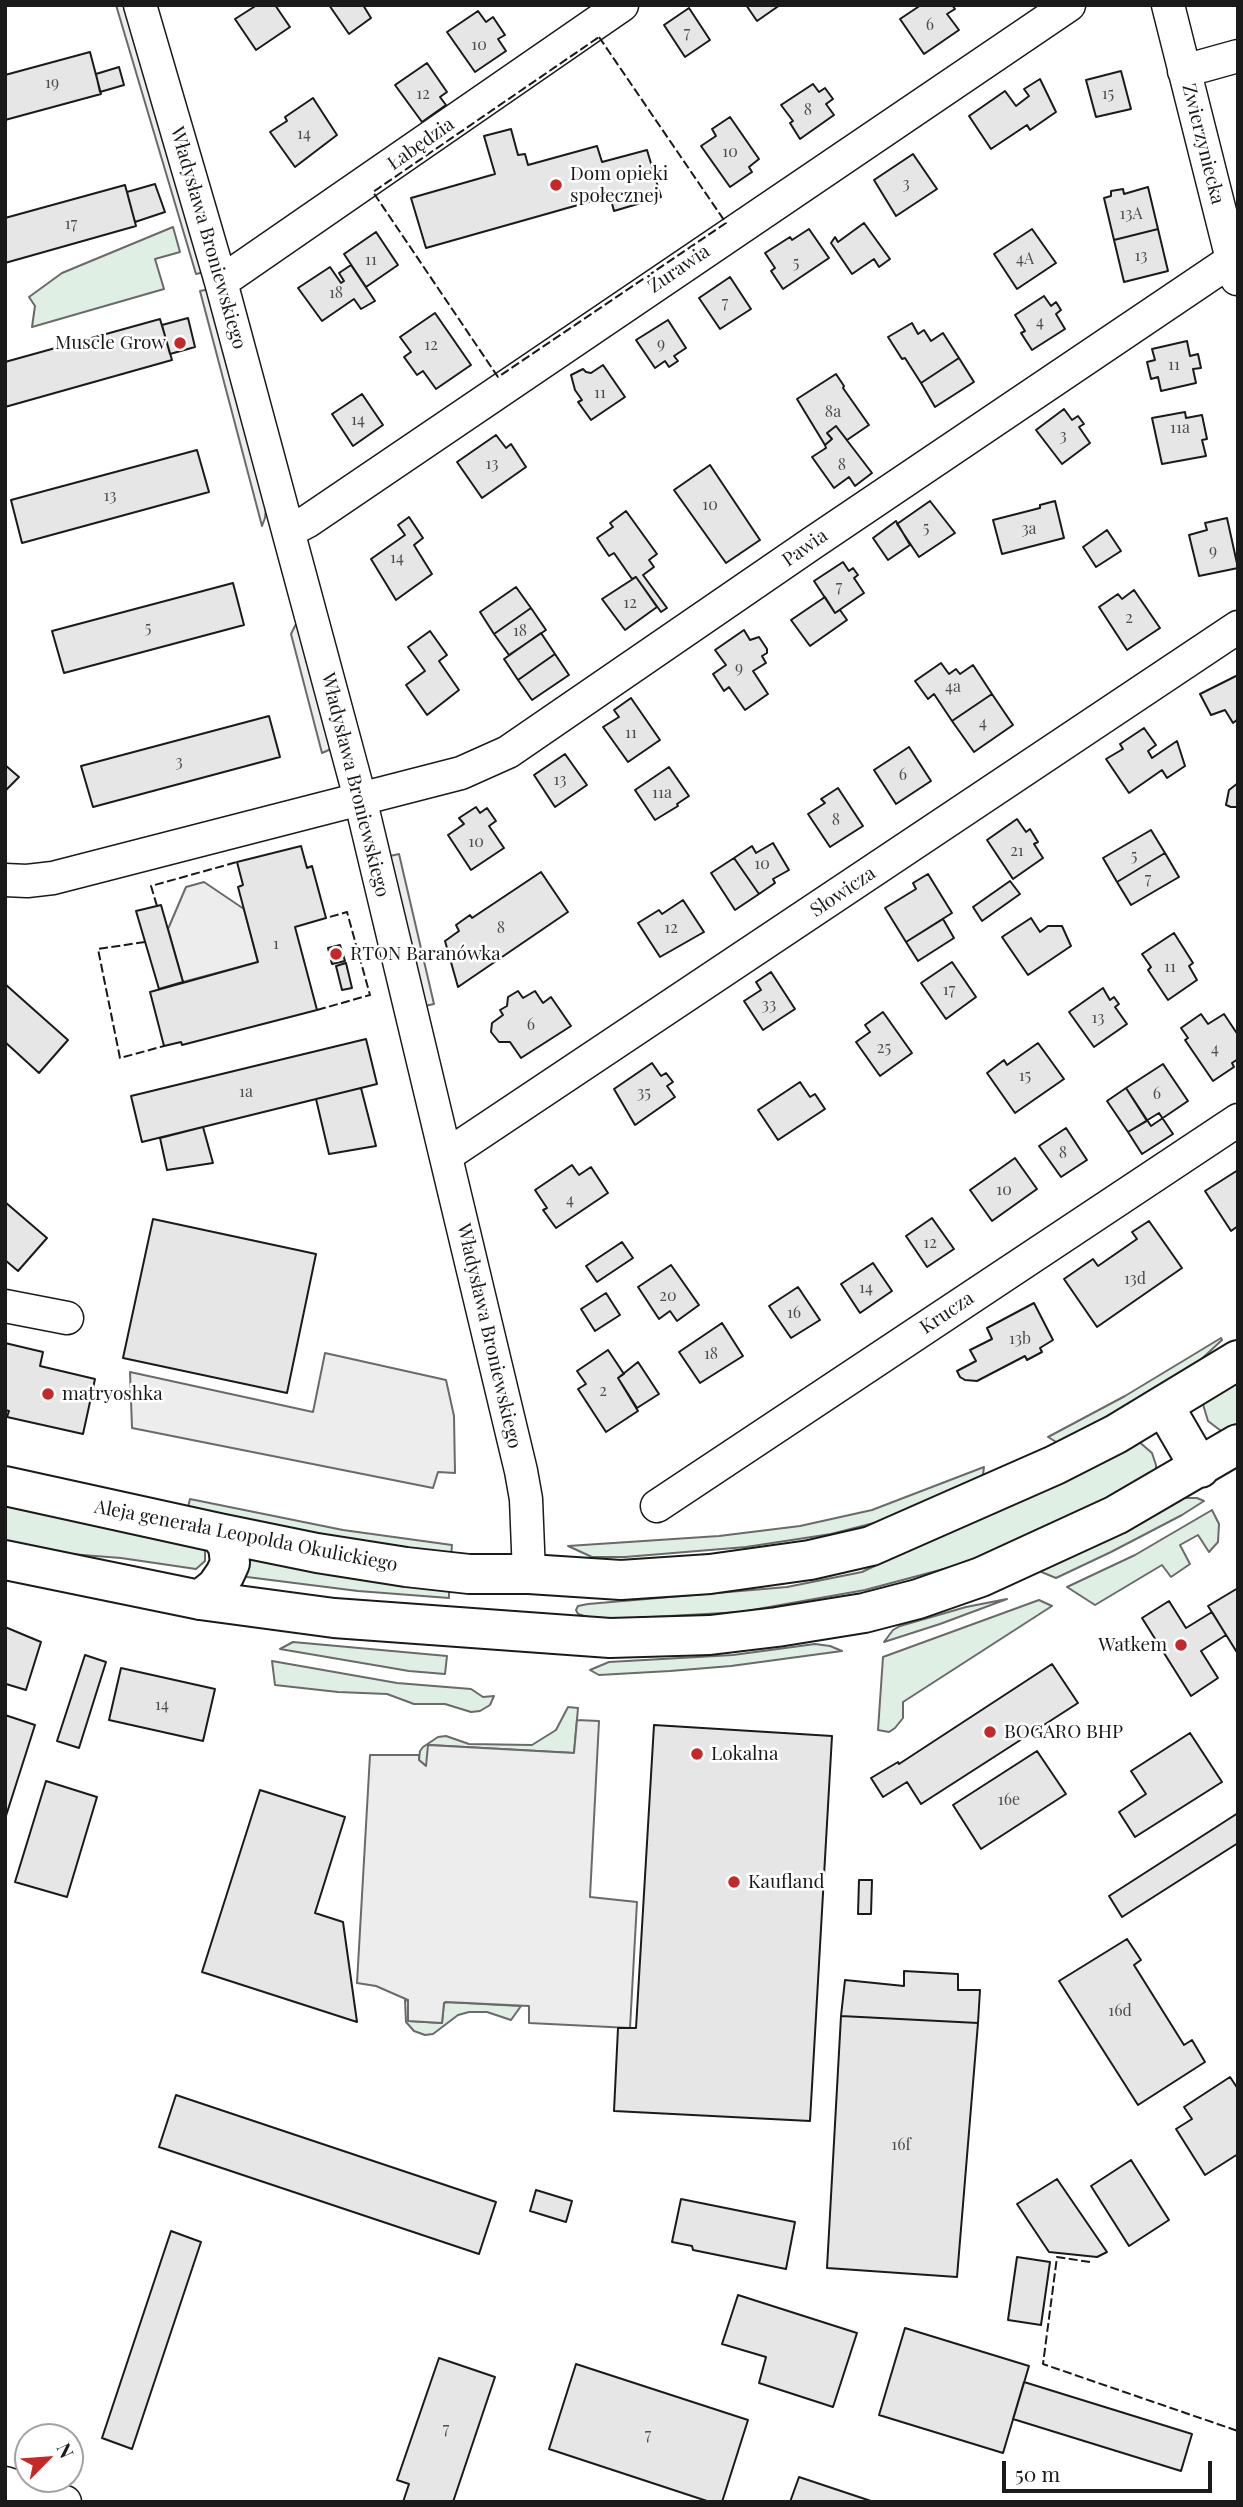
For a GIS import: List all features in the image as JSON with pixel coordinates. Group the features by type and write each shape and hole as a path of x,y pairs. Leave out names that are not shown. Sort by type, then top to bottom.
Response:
{"main road":[{"name":"Aleja generała Leopolda Okulickiego","path":"5,1486 317,1553 406,1567 469,1574 529,1574 621,1580 710,1574 810,1560 871,1546 1055,1465 1116,1434 1238,1360"},
{"path":"1164,1406 1200,1468"},
{"path":"5,1559 200,1600 334,1618 610,1638 777,1628 864,1613 918,1599 981,1577 1116,1515 1238,1444"},
{"path":"200,1600 216,1587 230,1563 228,1546 219,1533"},
{"path":"529,1574 529,1632"}],"street":[{"name":"Władysława Broniewskiego","path":"140,5 221,282 360,798 521,1471 526,1499 529,1574"},
{"name":"Łabędzia","path":"221,282 622,5"},
{"name":"Żurawia","path":"289,531 308,521 1069,5"},
{"name":"Zwierzyniecka","path":"1168,5 1235,271"},
{"path":"1184,71 1238,56"},
{"name":"Pawia","path":"5,880 53,878 461,773 500,756 527,741 811,544 1235,271"},
{"name":"Słowicza","path":"447,1155 1238,627"},
{"name":"Krucza","path":"657,1506 1238,1120"},
{"path":"5,1306 67,1318"},
{"path":"5,2483 65,2502"}],"green space":[{"path":"173,227 180,252 155,259 164,289 32,327 35,306 29,297 62,273"},
{"path":"1221,1338 1222,1340 1181,1378 1061,1445 1048,1437 1125,1396"},
{"path":"1238,1378 1238,1426 1225,1434 1208,1421 1202,1401"},
{"path":"1137,1440 1152,1453 1156,1474 1068,1522 955,1566 865,1590 741,1612 591,1618 578,1614 576,1610 578,1606 588,1604 787,1587 862,1572"},
{"path":"984,1467 982,1482 878,1522 831,1534 746,1547 625,1557 592,1557 568,1546 719,1536 800,1526 872,1510"},
{"path":"1184,1498 1204,1501 1111,1552 1056,1578 1039,1571"},
{"path":"190,1499 343,1530 452,1545 451,1556 431,1556 187,1511"},
{"path":"5,1502 205,1549 205,1561 196,1569 121,1558 44,1552 5,1543"},
{"path":"1212,1510 1219,1524 1218,1542 1209,1552 1198,1535 1180,1545 1190,1564 1171,1577 1162,1565 1095,1605 1067,1587 1135,1555"},
{"path":"244,1555 449,1588 449,1598 358,1591 239,1576"},
{"path":"1007,1599 884,1642 893,1630 900,1626 966,1607"},
{"path":"1039,1600 1052,1606 903,1702 903,1718 895,1728 889,1732 878,1730 883,1657"},
{"path":"293,1642 447,1656 445,1674 409,1671 280,1649"},
{"path":"815,1644 842,1651 670,1671 599,1675 590,1670 609,1662 733,1655"},
{"path":"272,1661 397,1683 471,1689 483,1697 494,1696 490,1705 480,1711 471,1712 445,1704 414,1704 387,1694 275,1685"},
{"path":"568,1707 578,1708 574,1753 429,1745 428,1764 426,1766 419,1760 423,1747 438,1737 446,1736 469,1744 532,1745 556,1730"},
{"path":"405,2000 409,2001 409,2021 442,2023 446,2002 521,2006 511,2020 487,2012 469,2012 458,2015 433,2034 425,2035 414,2031 406,2022"}],"shaded area":[{"path":"116,5 127,5 205,272 196,274"},
{"path":"210,289 266,508 262,526 200,291"},
{"path":"297,622 331,749 322,753 291,634"},
{"path":"399,854 434,1004 425,1006 390,856"},
{"path":"204,882 244,909 258,962 183,982 168,929 186,887"},
{"path":"325,1353 446,1380 454,1416 455,1473 438,1472 433,1488 132,1428 130,1372 313,1412"},
{"path":"577,1720 599,1721 590,1897 637,1902 630,2028 529,2023 529,2006 446,2002 442,2023 408,2021 408,2000 376,1986 357,1983 370,1755 419,1755 419,1760 426,1766 428,1745 574,1753"}],"building":[{"path":"257,5 275,5 290,27 256,50 235,19"},
{"path":"329,5 363,5 371,18 349,34"},
{"path":"746,5 780,5 757,21"},
{"path":"921,5 952,5 955,9 947,14 959,30 924,54 900,19"},
{"path":"689,8 710,40 685,57 664,25"},
{"path":"478,11 486,22 493,17 505,35 498,39 506,51 475,72 447,32"},
{"path":"90,52 101,94 5,120 5,75"},
{"path":"427,63 447,92 440,97 446,105 422,122 395,85"},
{"path":"119,67 124,85 100,92 96,74"},
{"path":"1121,71 1131,109 1096,117 1086,80"},
{"path":"1040,79 1056,112 1030,130 1027,125 991,149 969,116 1005,91 1016,106 1029,96 1024,89"},
{"path":"813,84 819,92 825,88 833,99 826,104 834,115 800,139 790,123 793,121 781,105"},
{"path":"313,98 337,135 295,167 270,132 287,121 285,117"},
{"path":"730,117 759,159 749,167 752,172 730,187 701,146 716,136 712,129"},
{"name":"Dom opieki społecznej","path":"511,129 518,155 525,154 528,165 597,146 602,162 647,150 661,197 614,211 610,196 426,248 411,198 495,174 484,136"},
{"path":"913,154 937,189 896,216 874,180"},
{"path":"155,184 165,212 135,222 127,192"},
{"path":"125,185 136,226 5,263 5,218"},
{"path":"1148,187 1158,229 1114,240 1104,198 1111,196 1111,191 1123,189 1124,194"},
{"path":"864,223 890,259 879,267 874,259 852,274 831,243 835,237 838,242"},
{"path":"809,229 829,258 783,289 771,271 775,268 765,253"},
{"path":"1032,229 1056,263 1017,289 994,254"},
{"path":"1158,229 1168,271 1124,282 1114,240"},
{"path":"376,232 398,265 366,287 344,254"},
{"path":"351,265 375,301 361,309 354,299 322,321 298,288 330,267 341,283 344,281 339,273"},
{"path":"730,277 751,309 720,329 699,298"},
{"path":"1044,296 1051,306 1056,302 1061,310 1056,314 1065,329 1032,350 1021,333 1025,331 1015,315"},
{"path":"435,313 471,365 436,389 423,371 417,375 404,357 411,352 400,337"},
{"path":"188,318 195,347 170,354 162,325"},
{"path":"160,319 172,360 5,407 5,362"},
{"path":"668,320 686,348 674,356 678,361 669,367 665,361 655,368 636,340"},
{"path":"912,323 918,334 924,330 931,341 943,333 959,358 921,383 888,337"},
{"path":"1187,341 1190,356 1198,354 1201,368 1193,369 1196,383 1161,391 1158,377 1151,379 1147,362 1155,360 1152,349"},
{"path":"959,358 974,382 935,407 921,383"},
{"path":"603,365 625,397 591,420 578,402 582,400 575,390 571,375 583,369 591,373"},
{"path":"836,374 869,425 847,440 836,426 827,433 832,439 825,445 797,399"},
{"path":"362,394 383,425 353,446 332,414"},
{"path":"1064,409 1072,420 1078,416 1084,424 1079,427 1090,443 1062,464 1036,430"},
{"path":"1185,412 1186,418 1202,415 1207,439 1202,440 1206,456 1162,464 1152,418"},
{"path":"836,426 872,473 855,486 849,477 834,488 812,457 826,448 825,445 832,439 827,433"},
{"path":"496,435 506,448 511,444 526,467 482,498 457,462"},
{"path":"197,450 209,492 22,543 11,500"},
{"path":"710,465 760,540 726,563 674,490"},
{"path":"930,501 955,533 919,557 897,524"},
{"path":"1055,501 1064,538 1002,554 993,520 1040,508 1040,505"},
{"path":"626,511 657,554 649,560 654,567 643,575 667,608 661,612 636,577 632,579 614,553 609,556 597,538 613,527 610,523"},
{"path":"409,517 423,538 414,545 432,574 396,600 371,559 405,535 398,525"},
{"path":"1227,518 1238,568 1199,576 1189,535 1207,530 1205,523"},
{"path":"896,521 910,545 888,560 873,538"},
{"path":"1107,530 1121,551 1096,567 1083,547"},
{"path":"843,562 849,571 853,568 858,575 854,578 864,593 835,613 814,581"},
{"path":"636,577 657,607 625,630 602,599"},
{"path":"233,583 244,625 64,673 52,631"},
{"path":"516,587 531,608 494,634 480,612"},
{"path":"1134,590 1160,628 1127,650 1099,607 1118,594 1122,599"},
{"path":"825,597 835,613 840,610 847,620 810,646 791,620"},
{"path":"531,608 546,630 509,655 494,634"},
{"path":"744,630 750,640 759,637 767,649 767,653 762,656 766,663 753,671 768,694 745,710 729,687 724,691 713,674 726,665 715,650"},
{"path":"430,631 447,655 439,661 459,690 427,715 406,685 425,671 408,647"},
{"path":"541,633 555,654 518,680 504,659"},
{"path":"555,654 569,675 532,700 518,680"},
{"path":"941,663 949,674 956,669 960,674 973,665 992,694 952,721 934,694 928,699 915,681"},
{"path":"1238,675 1238,719 1233,723 1225,710 1211,715 1200,694"},
{"path":"992,694 1013,725 974,752 952,721"},
{"path":"631,698 660,740 628,762 603,727 619,717 614,710"},
{"path":"269,716 280,757 93,807 81,766"},
{"path":"1144,728 1156,745 1148,751 1152,758 1177,741 1185,766 1167,778 1162,770 1129,793 1106,759 1123,749 1120,744"},
{"path":"909,747 931,781 896,804 874,770"},
{"path":"565,754 587,785 555,807 534,775"},
{"path":"5,765 19,777 5,791"},
{"path":"669,767 689,796 655,820 635,790"},
{"path":"1238,783 1238,807 1226,805 1229,790"},
{"path":"838,788 863,826 830,847 808,814 825,803 821,799"},
{"path":"476,807 480,813 487,808 496,821 489,826 504,848 471,870 448,835 464,824 459,818"},
{"path":"1017,819 1026,832 1030,829 1038,842 1034,844 1043,858 1013,879 987,840"},
{"path":"1151,830 1165,853 1117,882 1103,858"},
{"path":"773,843 789,870 773,879 775,883 759,894 734,858 752,846 756,853"},
{"path":"301,846 307,868 312,866 326,918 295,927 317,1010 182,1045 181,1042 164,1046 150,992 258,962 238,887 243,885 237,862"},
{"path":"1165,853 1179,877 1131,905 1117,882"},
{"path":"734,858 759,894 735,910 711,873"},
{"path":"541,872 568,912 458,987 445,941 459,931 456,925 470,915 472,918"},
{"path":"928,874 952,913 906,942 885,908 916,889 913,883"},
{"path":"1010,881 1020,894 982,921 973,907"},
{"path":"683,900 704,932 660,957 638,923 659,910 662,914"},
{"path":"161,905 183,982 159,989 136,911"},
{"path":"1031,918 1040,932 1048,926 1062,926 1071,946 1028,975 1002,937"},
{"path":"943,919 954,938 918,961 906,942"},
{"path":"1174,933 1193,963 1189,966 1197,980 1168,1000 1148,970 1151,967 1142,954"},
{"name":"RTON Baranówka","path":"340,945 345,961 332,964 328,948"},
{"path":"952,962 976,997 946,1019 921,983"},
{"path":"346,963 352,988 342,990 336,966"},
{"path":"771,972 795,1009 763,1030 744,1001 761,990 756,982"},
{"path":"5,984 68,1040 39,1073 5,1042"},
{"path":"1103,988 1110,1000 1114,997 1119,1004 1115,1007 1127,1024 1094,1047 1069,1012"},
{"path":"518,991 523,998 535,991 543,1003 551,997 571,1026 521,1058 510,1042 499,1042 491,1032 492,1023 503,1015 500,1010 507,1006 508,997"},
{"path":"883,1012 912,1053 880,1076 856,1042 870,1032 865,1025"},
{"path":"1201,1014 1208,1024 1224,1014 1238,1035 1238,1059 1232,1063 1234,1067 1213,1081 1185,1040 1188,1038 1181,1028"},
{"path":"366,1039 377,1084 142,1142 131,1096"},
{"path":"1038,1043 1064,1079 1015,1113 987,1073 1004,1060 1007,1065"},
{"path":"652,1063 661,1076 666,1073 673,1082 667,1086 675,1097 635,1125 614,1089"},
{"path":"1163,1064 1188,1101 1151,1126 1126,1088"},
{"path":"800,1082 810,1097 815,1094 825,1109 778,1140 758,1110"},
{"path":"361,1088 376,1146 329,1154 316,1099"},
{"path":"1126,1088 1147,1121 1128,1132 1107,1101"},
{"path":"1159,1113 1173,1134 1142,1154 1128,1132"},
{"path":"203,1127 213,1163 167,1170 160,1138"},
{"path":"1066,1128 1087,1160 1061,1177 1039,1146"},
{"path":"1015,1158 1037,1189 992,1221 970,1190"},
{"path":"572,1165 579,1175 591,1167 608,1193 556,1228 543,1210 547,1208 535,1190"},
{"path":"1238,1170 1238,1226 1231,1231 1205,1191"},
{"path":"5,1202 47,1238 18,1271 5,1260"},
{"path":"932,1218 954,1249 927,1267 906,1236"},
{"path":"153,1219 316,1254 287,1393 123,1358"},
{"path":"1149,1221 1182,1268 1097,1327 1064,1279 1093,1259 1098,1266 1137,1239 1132,1232"},
{"path":"622,1242 633,1258 597,1282 586,1266"},
{"path":"873,1263 892,1291 860,1313 841,1284"},
{"path":"671,1265 699,1305 677,1321 670,1311 659,1319 638,1287"},
{"path":"798,1287 820,1320 791,1338 769,1306"},
{"path":"606,1293 620,1315 595,1331 581,1309"},
{"path":"1034,1303 1053,1340 1040,1348 1042,1352 1027,1360 1025,1356 977,1381 960,1377 957,1371 976,1361 970,1350 992,1339 987,1328"},
{"path":"722,1323 743,1356 700,1383 679,1352"},
{"name":"matryoshka","path":"5,1343 43,1352 40,1366 95,1379 83,1434 7,1417 9,1411 5,1410"},
{"path":"608,1350 624,1374 618,1378 638,1411 606,1432 578,1389 586,1384 577,1371"},
{"path":"638,1362 659,1394 637,1408 618,1378"},
{"path":"1238,1588 1238,1654 1208,1606"},
{"path":"1169,1601 1186,1628 1212,1612 1226,1635 1201,1651 1218,1678 1191,1696 1142,1618"},
{"path":"5,1627 41,1642 26,1690 6,1684 5,1686"},
{"path":"85,1655 106,1662 79,1748 57,1741"},
{"name":"BOGARO BHP","path":"1052,1664 1078,1703 921,1804 907,1782 883,1797 871,1778 898,1762 899,1764"},
{"path":"121,1668 215,1689 203,1741 109,1720"},
{"path":"5,1715 35,1725 5,1819"},
{"name":"Kaufland","path":"654,1725 832,1736 810,2121 614,2111 618,2028 636,2028"},
{"path":"1190,1733 1222,1782 1135,1837 1119,1812 1146,1794 1131,1771"},
{"path":"1037,1751 1066,1794 981,1849 953,1805"},
{"path":"46,1781 97,1797 67,1897 15,1882"},
{"path":"260,1790 345,1817 315,1913 343,1922 357,2022 202,1972"},
{"path":"1238,1813 1238,1843 1122,1917 1109,1896"},
{"path":"859,1880 872,1880 871,1914 858,1914"},
{"path":"1127,1939 1141,1960 1134,1965 1184,2045 1192,2040 1205,2062 1138,2105 1059,1981"},
{"path":"904,1971 958,1974 958,1990 980,1990 978,2023 841,2016 845,1980 904,1986"},
{"path":"841,2016 978,2023 957,2277 827,2268"},
{"path":"1230,2077 1238,2089 1238,2154 1205,2175 1176,2129 1192,2119 1184,2107"},
{"path":"176,2095 496,2202 479,2254 159,2147"},
{"path":"1131,2160 1169,2220 1129,2246 1091,2186"},
{"path":"1057,2179 1107,2252 1097,2257 1049,2252 1017,2204"},
{"path":"536,2190 572,2201 566,2222 530,2211"},
{"path":"681,2199 795,2222 786,2269 693,2250 692,2246 672,2242"},
{"path":"171,2231 201,2242 132,2449 102,2438"},
{"path":"1017,2257 1050,2262 1041,2325 1008,2320"},
{"path":"738,2295 857,2333 833,2407 759,2383 766,2357 722,2344"},
{"path":"905,2328 1029,2366 1003,2453 879,2415"},
{"path":"439,2358 495,2377 453,2502 403,2502 409,2484 397,2480"},
{"path":"576,2364 748,2420 722,2502 710,2502 549,2449"},
{"path":"1024,2382 1192,2434 1181,2471 1013,2419"},
{"path":"799,2477 874,2502 790,2502"}],"fence":[{"path":"599,37 726,223 498,377 373,192 599,37"},
{"path":"157,906 151,886 237,862"},
{"path":"317,1010 370,995 347,912 326,918"},
{"path":"145,942 98,949 120,1058 164,1046"},
{"path":"1090,2262 1057,2257 1043,2364 1238,2431"}],"place":[{"name":"Dom opieki społecznej","path":"556,185"},
{"name":"Muscle Grow","path":"180,343"},
{"name":"RTON Baranówka","path":"336,954"},
{"name":"matryoshka","path":"48,1394"},
{"name":"Watkem","path":"1181,1645"},
{"name":"BOGARO BHP","path":"990,1732"},
{"name":"Lokalna","path":"697,1754"},
{"name":"Kaufland","path":"734,1882"}]}
